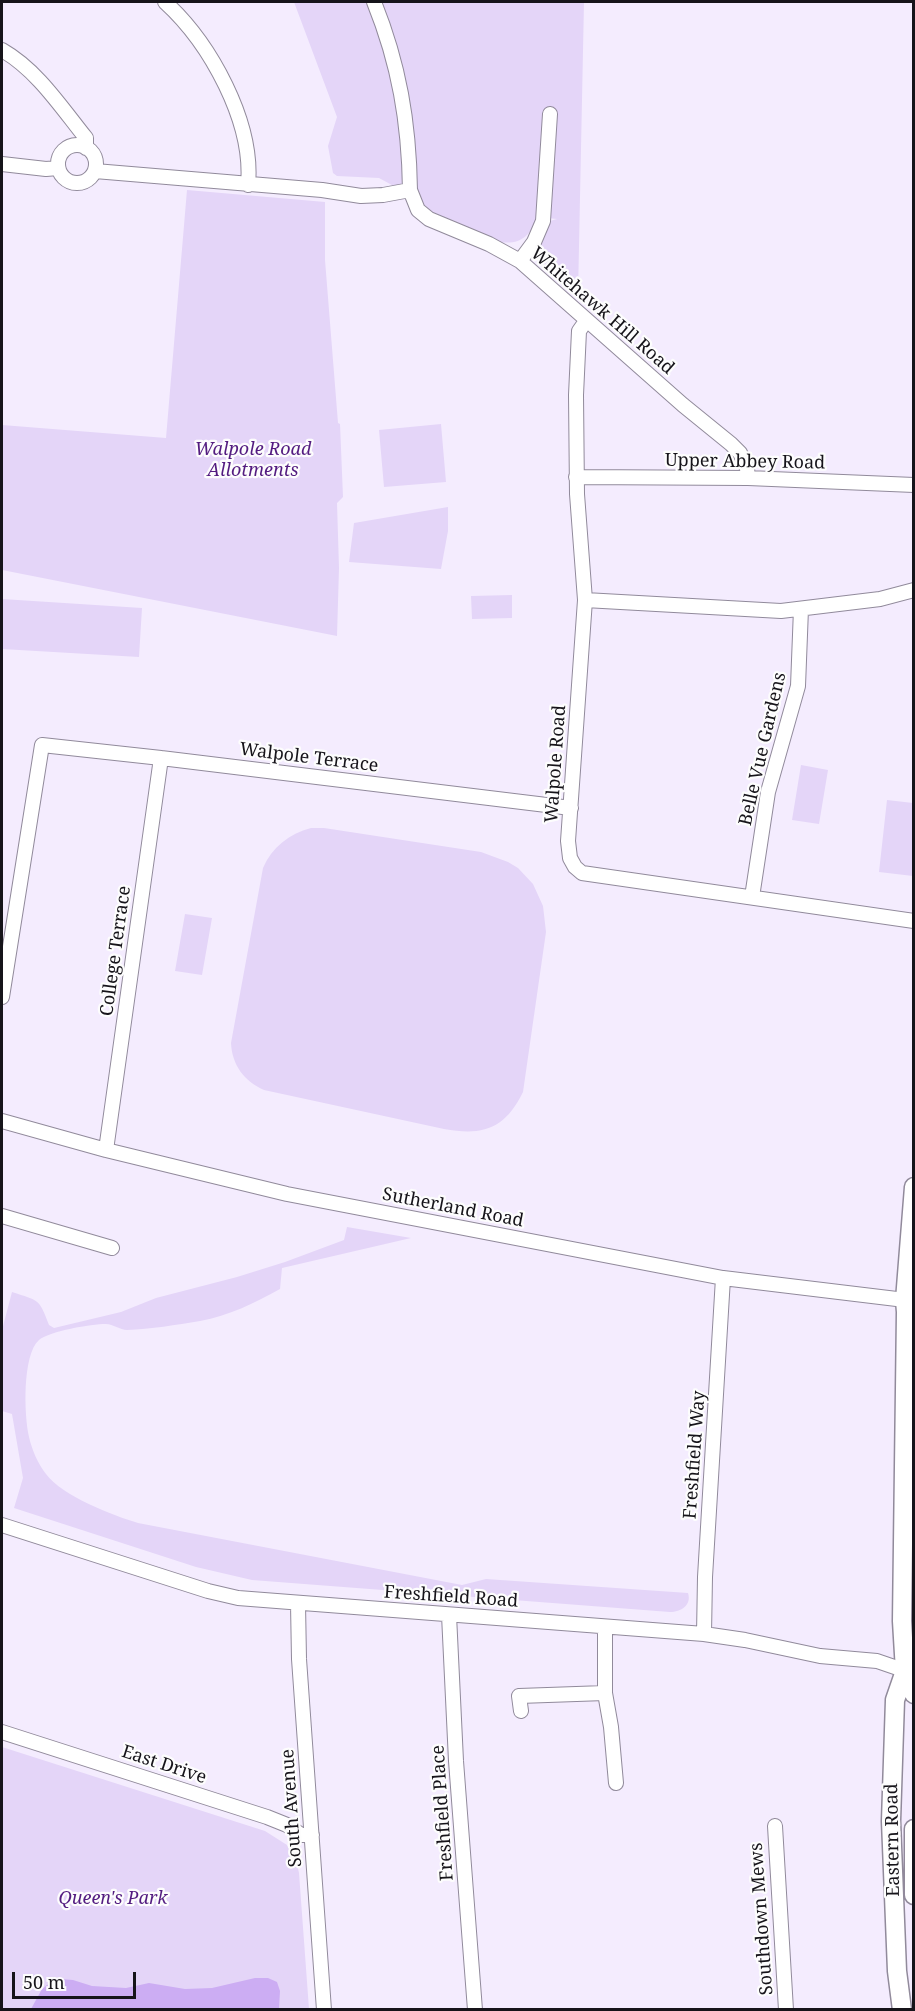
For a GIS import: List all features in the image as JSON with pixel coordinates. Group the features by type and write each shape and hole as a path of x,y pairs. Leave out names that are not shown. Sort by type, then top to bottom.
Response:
{"street":[{"path":"165,2 188,26 231,98 248,153 248,185"},
{"path":"95,171 322,190 361,196 410,190 408,136 403,95 389,42 374,2"},
{"path":"2,50 22,64 41,83 86,138 86,147 94,156 95,171 85,182 75,183 63,177 58,168 59,158 64,150 72,146 86,147"},
{"path":"520,261 534,242 543,221 550,114"},
{"path":"2,164 58,168"},
{"name":"Whitehawk Hill Road","path":"410,190 418,210 429,219 489,244 520,261 586,321 731,444 740,453 747,468 748,478"},
{"name":"Walpole Road","path":"586,321 580,328 579,334 576,477 585,600 568,852 573,864 582,873 914,921"},
{"name":"Upper Abbey Road","path":"576,477 748,478 914,485"},
{"path":"585,600 781,611 880,599 914,590"},
{"name":"Belle Vue Gardens","path":"752,897 768,792 798,686 801,609"},
{"name":"Walpole Terrace","path":"2,997 42,746 161,758 571,808"},
{"name":"College Terrace","path":"106,1150 161,758"},
{"name":"Sutherland Road","path":"2,1121 106,1150 287,1194 723,1278 908,1308"},
{"name":"Eastern Road","path":"914,1187 908,1308 902,1621 914,1694"},
{"path":"2,1216 112,1248"},
{"name":"Freshfield Way","path":"704,1634 705,1577 723,1278"},
{"name":"Freshfield Road","path":"2,1525 208,1591 238,1598 704,1634 820,1656 877,1661 909,1673"},
{"name":"South Avenue","path":"298,1604 299,1659 324,2010"},
{"name":"Freshfield Place","path":"449,1615 456,1761 476,2010"},
{"path":"605,1627 605,1693 611,1727 616,1783"},
{"name":"Eastern Road","path":"902,2010 897,1971 891,1821 895,1700 909,1673"},
{"path":"521,1711 519,1696 605,1693"},
{"name":"East Drive","path":"2,1732 267,1817 287,1825 301,1835 312,1835"},
{"name":"Southdown Mews","path":"775,1826 786,2010"},
{"name":"Eastern Road","path":"914,1829 914,1895"}],"green space":[{"path":"294,2 584,2 578,295 536,259 550,221 557,219 537,217 532,229 524,238 507,243 500,242 430,211 414,197 379,178 337,176 333,173 328,146 337,117"},
{"name":"Walpole Road Allotments","path":"187,190 325,202 325,260 338,423 340,424 343,497 337,503 339,568 337,636 2,570 2,425 166,438"},
{"path":"441,424 446,482 384,487 379,430"},
{"path":"448,507 448,531 441,569 349,562 354,523"},
{"path":"512,595 512,618 472,619 471,596"},
{"path":"2,599 142,608 139,657 2,649"},
{"path":"801,765 828,770 819,824 792,820"},
{"path":"887,800 913,803 913,876 879,872"},
{"path":"311,828 324,828 481,852 518,868 533,884 543,906 546,932 523,1092 509,1114 500,1122 481,1130 444,1129 264,1090 240,1071 231,1043 263,868 271,854 282,842"},
{"path":"185,914 212,918 202,975 175,971"},
{"path":"347,1227 411,1238 282,1268 280,1289 241,1308 211,1319 164,1327 127,1330 109,1324 99,1324 61,1331 39,1340 33,1348 27,1372 26,1415 32,1447 46,1474 63,1490 75,1497 138,1523 462,1585 486,1579 688,1593 689,1597 685,1607 670,1612 252,1580 196,1567 14,1508 23,1478 12,1414 2,1411 2,1330 12,1292 37,1302 49,1325 54,1328 121,1312 156,1298 285,1262 344,1240"},
{"name":"Queen's Park","path":"2,1747 265,1831 287,1845 296,1860 299,1873 309,2009 2,2009"}],"shaded area":[{"path":"255,1978 268,1978 277,1982 280,1991 279,2009 31,2009 42,1989 61,1979 92,1986 126,1988 149,1983 185,1989 212,1988"}]}
